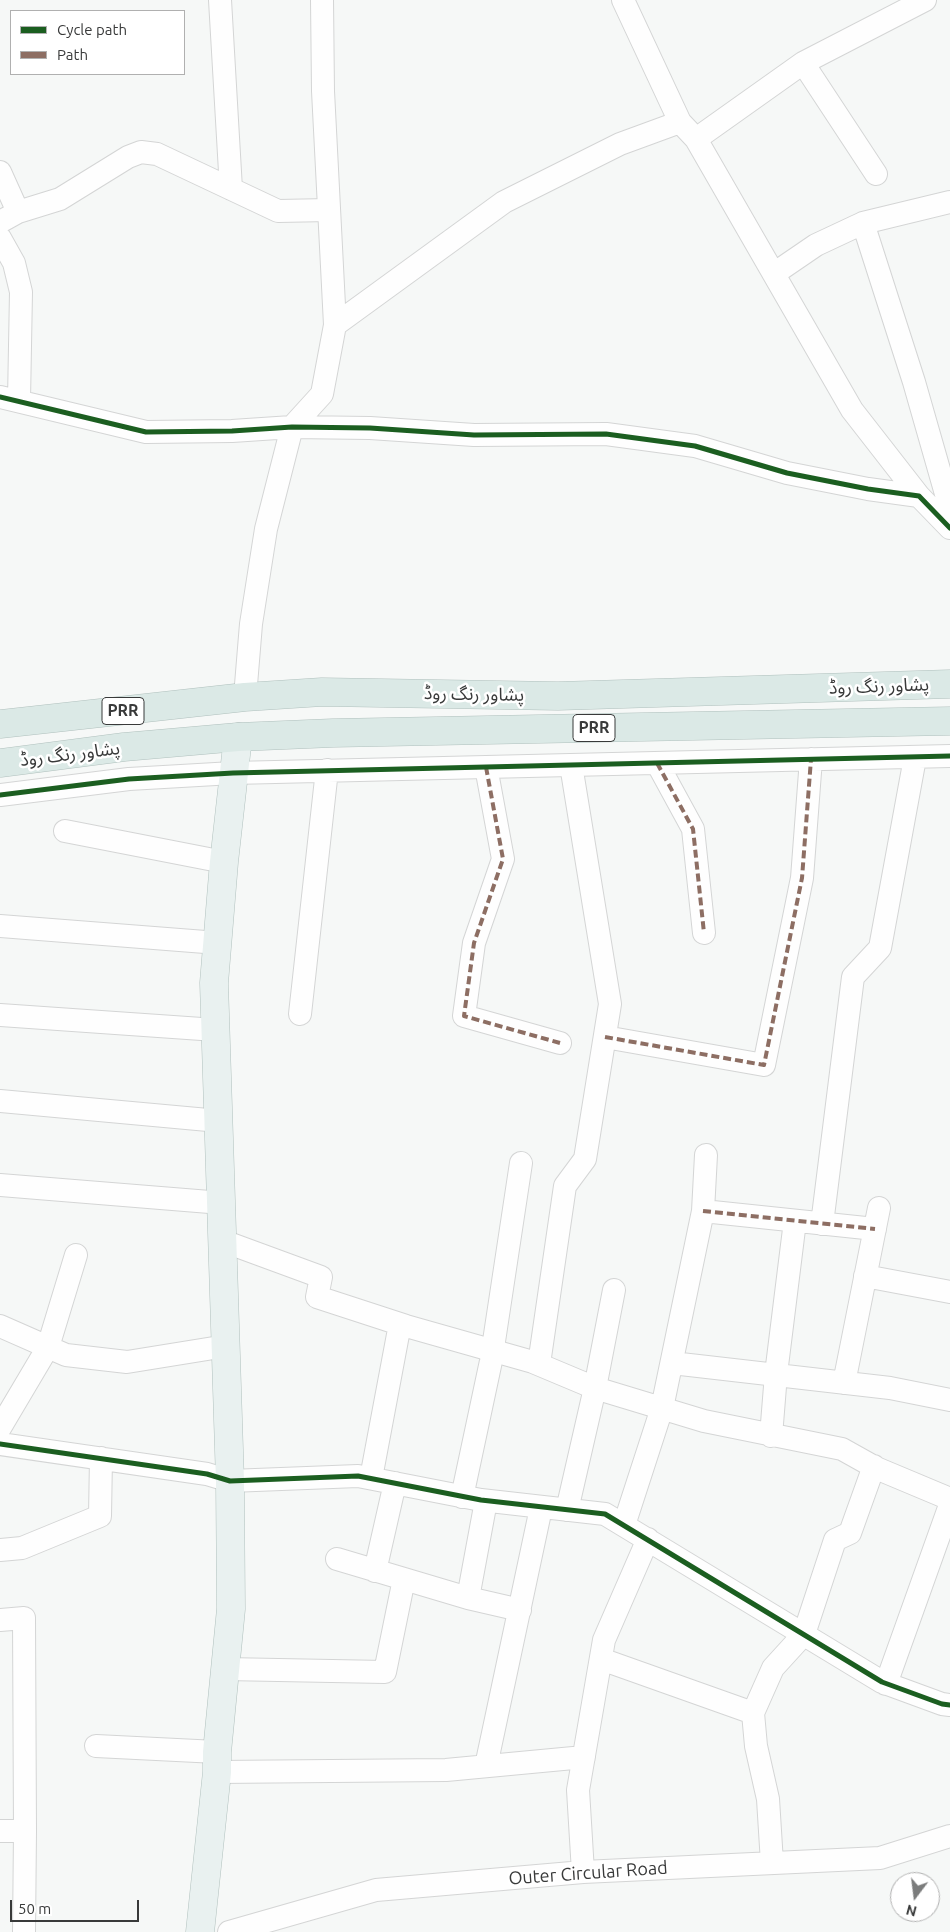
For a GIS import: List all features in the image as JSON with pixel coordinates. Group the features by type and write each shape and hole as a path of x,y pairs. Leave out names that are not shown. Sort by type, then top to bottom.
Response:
{"highway":[{"name":"پشاور رنگ روڈ","path":"0,724 246,697 322,692 558,696 950,684"},
{"name":"پشاور رنگ روڈ","path":"0,763 124,747 238,737 343,732 950,721"}],"main road":[{"path":"200,1932 231,1609 230,1481 214,983 224,862 238,737"}],"street":[{"path":"220,0 231,189"},
{"path":"246,697 251,624 266,529 292,427 322,394 335,325 323,91 322,0"},
{"path":"622,0 680,122 696,139 852,410 919,496 950,528"},
{"path":"696,139 803,64 925,0"},
{"path":"803,64 876,174"},
{"path":"335,325 504,202 620,144 680,122"},
{"path":"0,172 9,217 60,199 128,157 140,152 157,154 278,211 329,210"},
{"path":"774,273 816,245 863,223 950,202"},
{"path":"863,223 914,382 950,508"},
{"path":"0,238 14,263 21,292 10,399 146,432 292,427 370,428 474,435 606,434 695,446 786,473 868,489 919,496"},
{"path":"0,795 129,779 233,773 950,756"},
{"path":"822,1224 853,977 880,948 915,758"},
{"path":"605,1037 764,1065 802,878 810,759"},
{"path":"658,763 693,829 704,933"},
{"path":"539,1364 565,1186 585,1159 610,1004 571,765"},
{"path":"486,767 503,859 474,943 464,1016 560,1044"},
{"path":"300,1014 327,770"},
{"path":"65,831 224,862"},
{"path":"0,926 218,943"},
{"path":"0,1015 216,1030"},
{"path":"0,1101 219,1121"},
{"path":"624,1525 662,1408 703,1211 706,1155"},
{"path":"462,1496 493,1350 521,1163"},
{"path":"0,1185 222,1204"},
{"path":"703,1211 822,1224 877,1219 844,1383"},
{"path":"771,1436 776,1374 795,1221"},
{"path":"223,1241 321,1277 317,1297 400,1324 539,1364 595,1388 704,1421 842,1449 874,1466 950,1499"},
{"path":"0,1428 48,1347 76,1255"},
{"path":"865,1276 950,1292"},
{"path":"567,1510 595,1388 614,1290"},
{"path":"371,1478 400,1324"},
{"path":"0,1326 66,1355 127,1362 226,1346"},
{"path":"672,1362 890,1388 950,1400"},
{"path":"0,1444 207,1474 230,1481 358,1476 486,1501 605,1514 886,1684 942,1704 950,1705"},
{"path":"0,1550 22,1548 100,1516 101,1458"},
{"path":"772,1863 768,1798 756,1746 753,1713 774,1668 804,1634 835,1540 850,1533 874,1466"},
{"path":"375,1571 395,1483"},
{"path":"468,1598 486,1501"},
{"path":"886,1684 950,1505"},
{"path":"486,1766 542,1508"},
{"path":"583,1872 578,1790 604,1640 648,1539"},
{"path":"337,1559 468,1598 520,1610"},
{"path":"225,1669 385,1672 404,1580"},
{"path":"0,1620 24,1618 26,1831 24,1932"},
{"path":"601,1658 753,1713"},
{"path":"96,1746 217,1762 446,1770 584,1757"},
{"path":"0,1831 26,1831"},
{"name":"Outer Circular Road","path":"229,1932 376,1890 583,1872 880,1858 950,1836"}],"marked path":[{"path":"605,1037 764,1065 802,878 811,759"},
{"path":"657,763 693,829 704,933"},
{"path":"486,767 503,859 474,943 464,1016 560,1043"},
{"path":"703,1211 875,1229"}],"cycle path":[{"path":"0,397 146,432 232,431 292,427 370,428 474,435 606,434 695,446 787,473 868,489 919,496 950,528"},
{"path":"0,795 129,779 233,773 950,756"},
{"path":"0,1444 207,1474 230,1481 358,1476 481,1500 605,1514 882,1682 942,1704 950,1705"}]}
